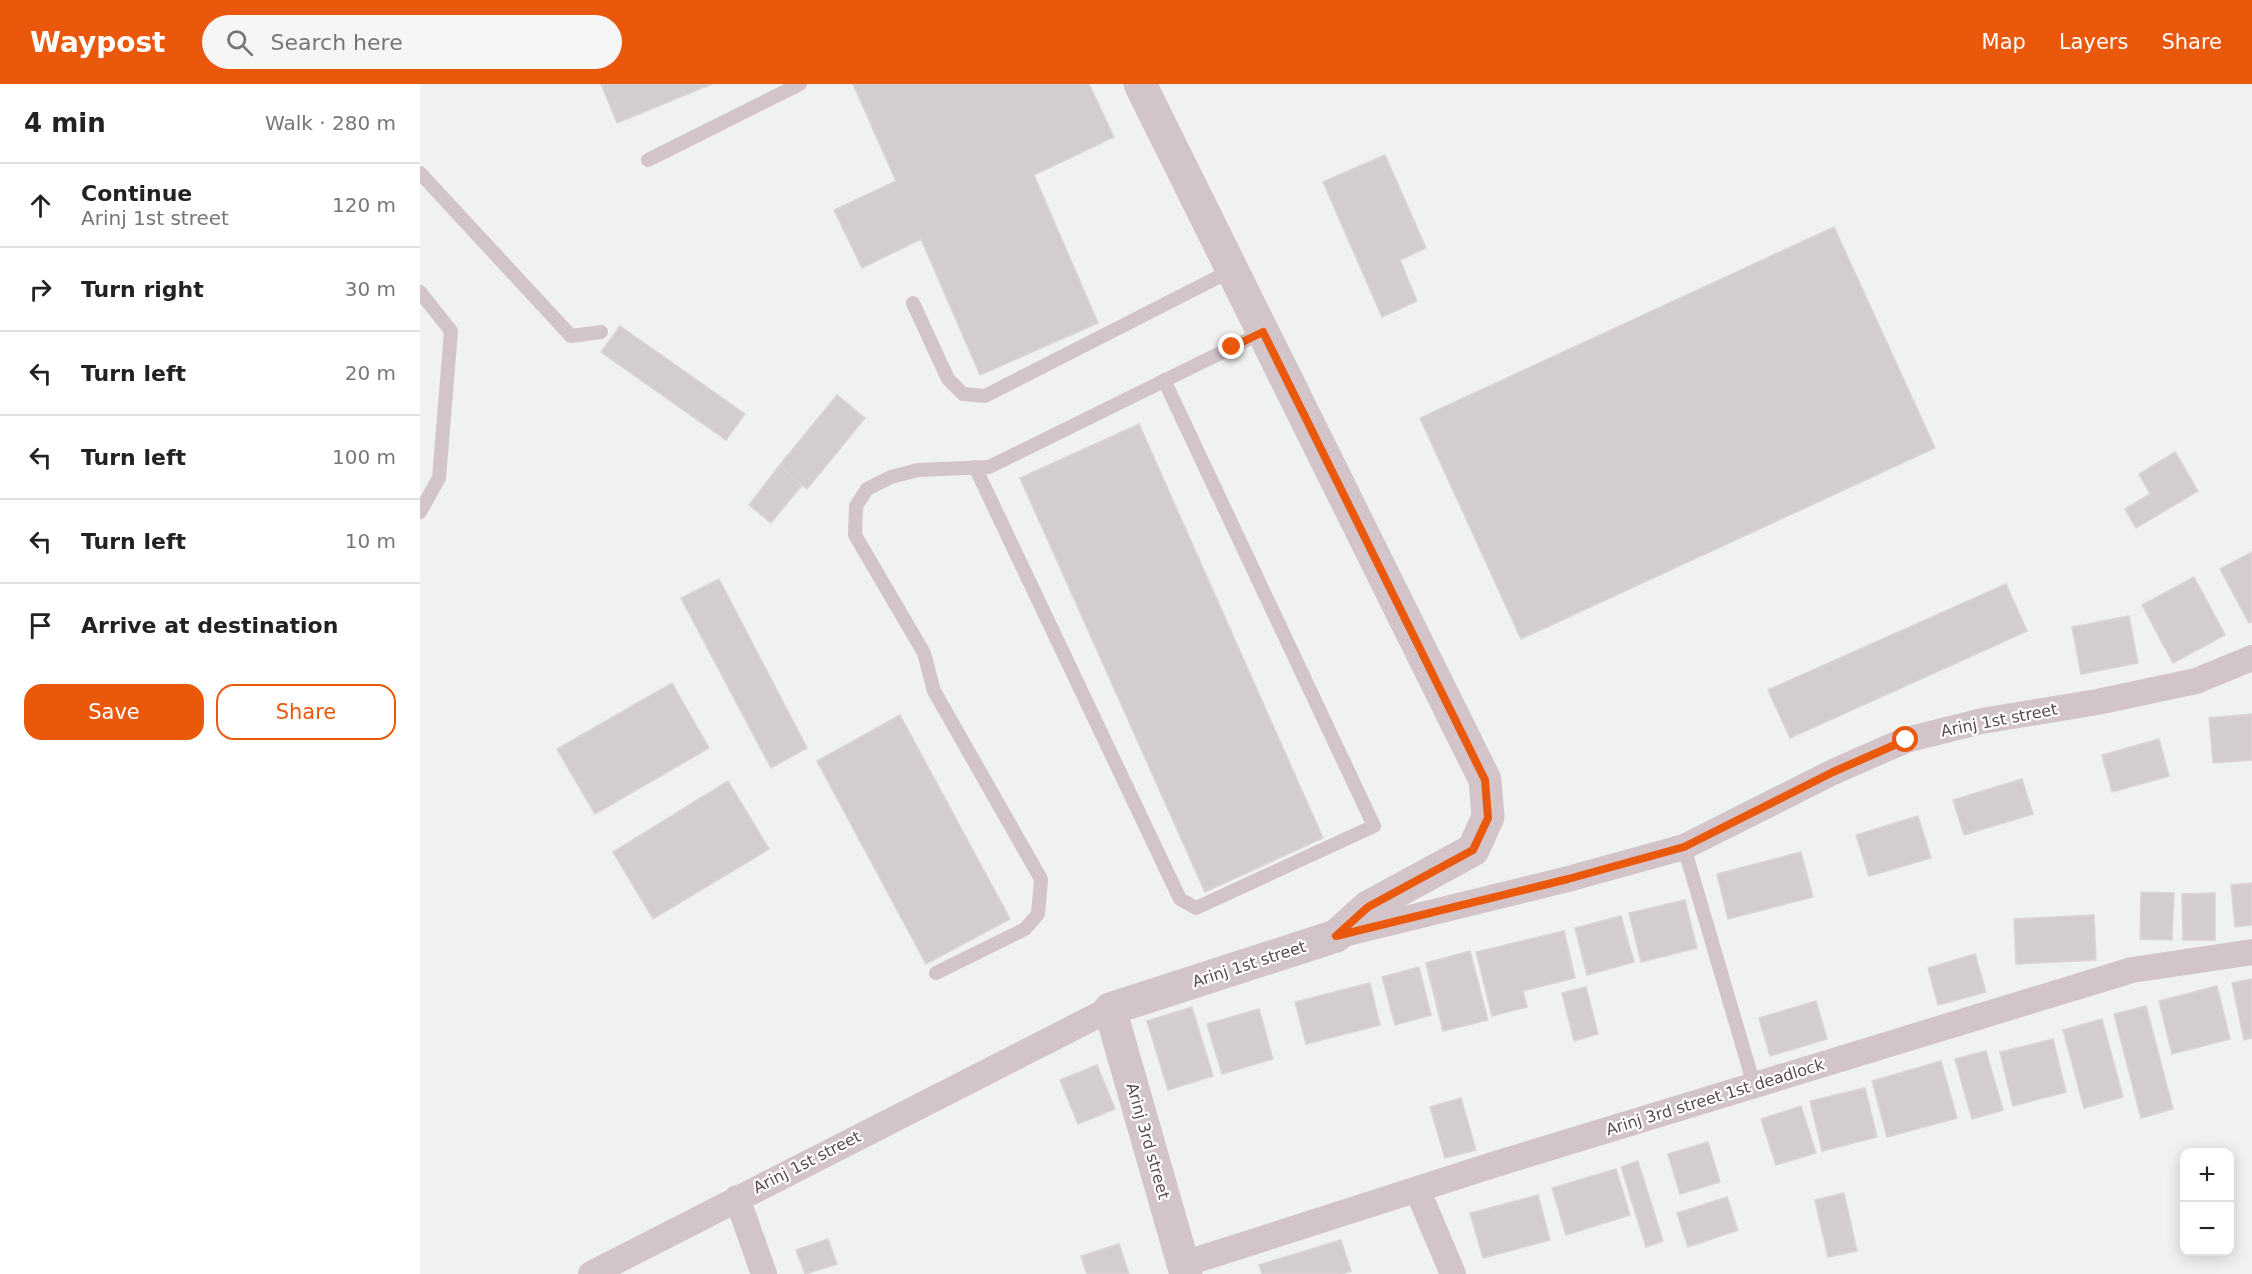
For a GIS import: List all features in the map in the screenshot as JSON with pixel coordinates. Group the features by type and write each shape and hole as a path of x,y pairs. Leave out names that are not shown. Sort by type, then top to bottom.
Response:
{"street":[{"path":"1140,84 1485,780 1488,818 1473,850 1368,907 1336,936"},
{"name":"Arinj 1st street","path":"591,1274 1110,1009 1336,936 1568,879 1684,847 1833,772 1906,740 1982,721 2097,702 2196,681 2252,658"},
{"name":"Arinj 3rd street 1st deadlock","path":"1185,1269 1417,1189 2132,970 2252,952"},
{"name":"Arinj 3rd street","path":"1110,1009 1185,1269"},
{"path":"1417,1189 1453,1274"},
{"path":"737,1198 764,1274"}],"lane":[{"path":"648,160 800,84"},
{"path":"420,173 571,336 601,332"},
{"path":"913,303 948,379 963,394 986,396 1232,270"},
{"path":"420,292 451,331 439,478 420,512"},
{"path":"936,973 1025,929 1038,914 1041,879 934,691 924,653 855,535 856,506 867,489 891,477 918,470 989,467 1263,332"},
{"path":"975,467 1180,899 1197,908 1374,826 1164,380"},
{"path":"1684,847 1754,1086"}],"building":[{"path":"601,84 712,84 617,123"},
{"path":"853,84 1089,84 1114,137 1034,175 1098,323 980,375 921,239 862,268 834,210 896,181"},
{"path":"1385,155 1426,248 1400,260 1417,301 1382,317 1323,182"},
{"path":"1834,227 1935,448 1521,639 1420,418"},
{"path":"620,326 745,414 726,440 601,352"},
{"path":"837,395 865,418 807,489 779,466"},
{"path":"1139,424 1323,838 1205,892 1020,478"},
{"path":"2175,452 2198,491 2136,528 2125,509 2150,494 2139,474"},
{"path":"779,466 802,485 771,523 749,505"},
{"path":"2252,552 2252,622 2249,623 2220,569"},
{"path":"2194,577 2225,635 2173,663 2142,605"},
{"path":"719,579 807,748 771,768 681,598"},
{"path":"2006,584 2027,631 1790,738 1768,690"},
{"path":"2129,616 2138,663 2081,674 2072,627"},
{"path":"672,683 709,748 595,814 557,749"},
{"path":"2252,714 2252,760 2213,763 2209,718"},
{"path":"900,715 1010,919 926,964 817,761"},
{"path":"2159,739 2169,776 2112,792 2102,755"},
{"path":"2022,779 2033,814 1964,835 1953,800"},
{"path":"728,781 769,849 653,919 613,852"},
{"path":"1918,816 1931,858 1869,876 1856,835"},
{"path":"1801,852 1813,897 1728,919 1717,874"},
{"path":"2252,883 2252,925 2235,927 2231,885"},
{"path":"2141,892 2174,893 2172,940 2140,939"},
{"path":"2215,893 2215,940 2183,940 2182,894"},
{"path":"1685,900 1697,948 1641,962 1629,913"},
{"path":"2094,915 2096,960 2016,964 2014,919"},
{"path":"1621,916 1634,962 1587,975 1575,928"},
{"path":"1564,931 1575,978 1523,991 1527,1007 1492,1016 1476,952"},
{"path":"1470,951 1488,1020 1443,1031 1426,963"},
{"path":"1975,954 1986,992 1938,1005 1928,968"},
{"path":"1419,967 1431,1015 1395,1025 1382,977"},
{"path":"2252,979 2252,1038 2244,1040 2232,983"},
{"path":"1370,983 1380,1025 1306,1044 1295,1002"},
{"path":"2217,986 2230,1039 2172,1054 2159,1001"},
{"path":"1586,987 1598,1034 1574,1041 1562,993"},
{"path":"1816,1001 1827,1039 1770,1056 1759,1018"},
{"path":"2146,1006 2173,1109 2141,1118 2114,1014"},
{"path":"1192,1007 1213,1076 1168,1090 1147,1021"},
{"path":"1259,1009 1273,1059 1222,1074 1207,1024"},
{"path":"2102,1019 2123,1097 2084,1108 2063,1030"},
{"path":"2053,1039 2066,1092 2013,1106 2000,1052"},
{"path":"1986,1051 2003,1110 1972,1119 1955,1059"},
{"path":"1941,1061 1957,1118 1887,1137 1872,1081"},
{"path":"1097,1065 1115,1109 1078,1124 1060,1080"},
{"path":"1865,1088 1877,1137 1822,1151 1810,1101"},
{"path":"1461,1098 1476,1150 1445,1158 1430,1107"},
{"path":"1801,1106 1816,1153 1776,1165 1761,1119"},
{"path":"1708,1142 1720,1182 1680,1194 1668,1154"},
{"path":"1638,1161 1663,1241 1646,1247 1621,1167"},
{"path":"1616,1169 1630,1215 1566,1235 1552,1188"},
{"path":"1844,1193 1857,1251 1828,1257 1815,1200"},
{"path":"1538,1195 1550,1240 1483,1258 1470,1213"},
{"path":"1727,1197 1738,1230 1688,1247 1677,1213"},
{"path":"828,1239 837,1264 805,1274 796,1250"},
{"path":"1341,1240 1351,1271 1342,1274 1262,1274 1259,1265"},
{"path":"1119,1244 1129,1274 1087,1274 1081,1256"}],"route":[{"path":"1232,347 1263,332 1485,780 1488,818 1473,850 1368,907 1336,936 1568,879 1684,847 1833,772 1906,740"}]}
